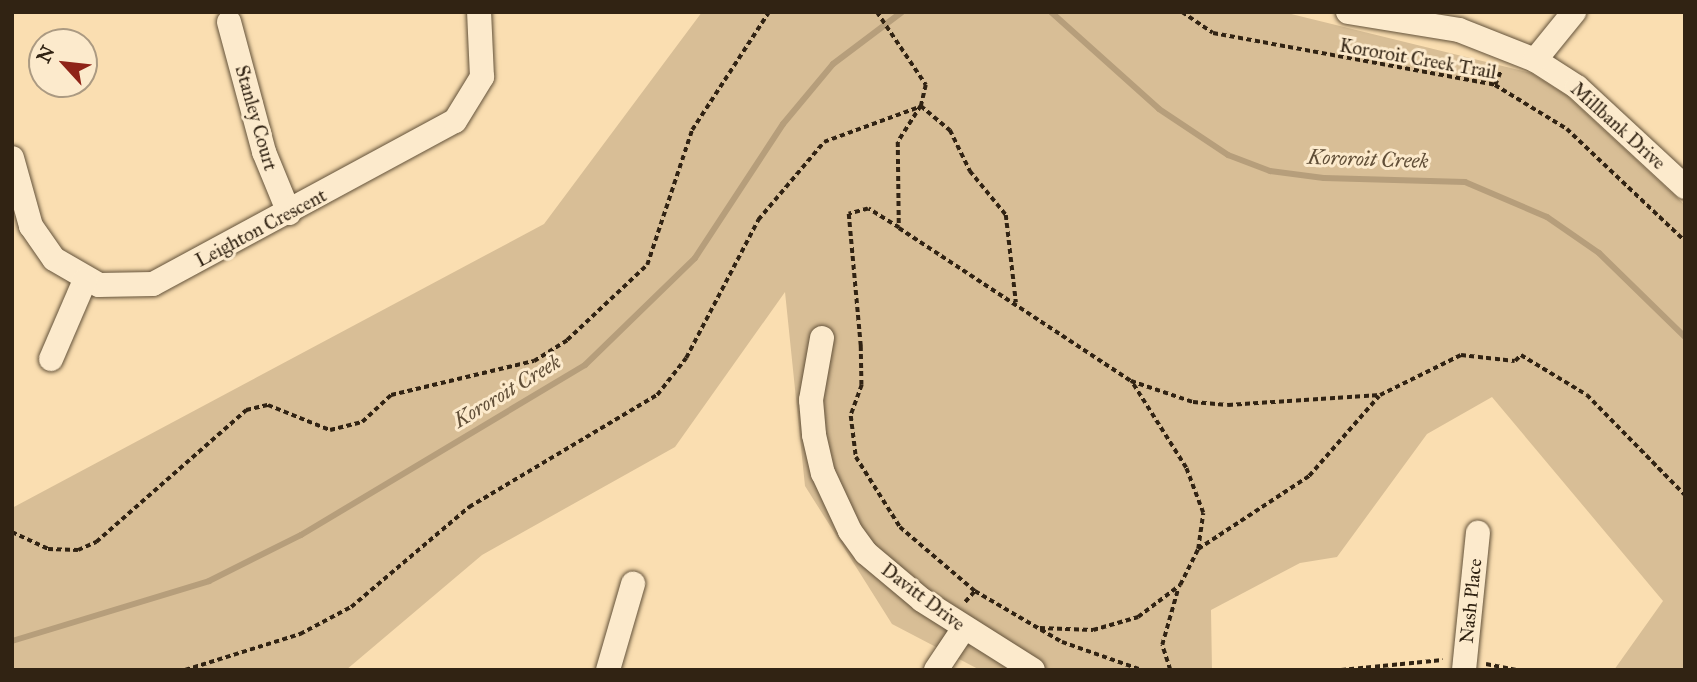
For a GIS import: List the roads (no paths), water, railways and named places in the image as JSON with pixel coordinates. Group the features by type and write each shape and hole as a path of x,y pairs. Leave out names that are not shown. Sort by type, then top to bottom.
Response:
{"street":[{"name":"Leighton Crescent","path":"12,158 41,244 85,280 116,288 153,284 289,213 455,121 482,77 480,12"},
{"name":"Millbank Drive","path":"1348,12 1459,30 1535,60 1577,87 1685,187"},
{"path":"1535,60 1574,12"},
{"name":"Stanley Court","path":"229,22 264,152 289,213"},
{"path":"51,359 85,280"},
{"name":"Davitt Drive","path":"822,338 811,400 823,473 835,500 866,553 964,628 1033,670"},
{"name":"Nash Place","path":"1464,665 1478,533"},
{"path":"608,670 633,584"},
{"path":"936,670 964,628"}],"waterway":[{"name":"Kororoit Creek","path":"12,641 209,581 301,535 585,365 695,258 783,124 833,64 902,12"},
{"name":"Kororoit Creek","path":"1051,12 1159,109 1228,155 1270,171 1324,178 1465,182 1547,217 1599,253 1685,337"}]}
